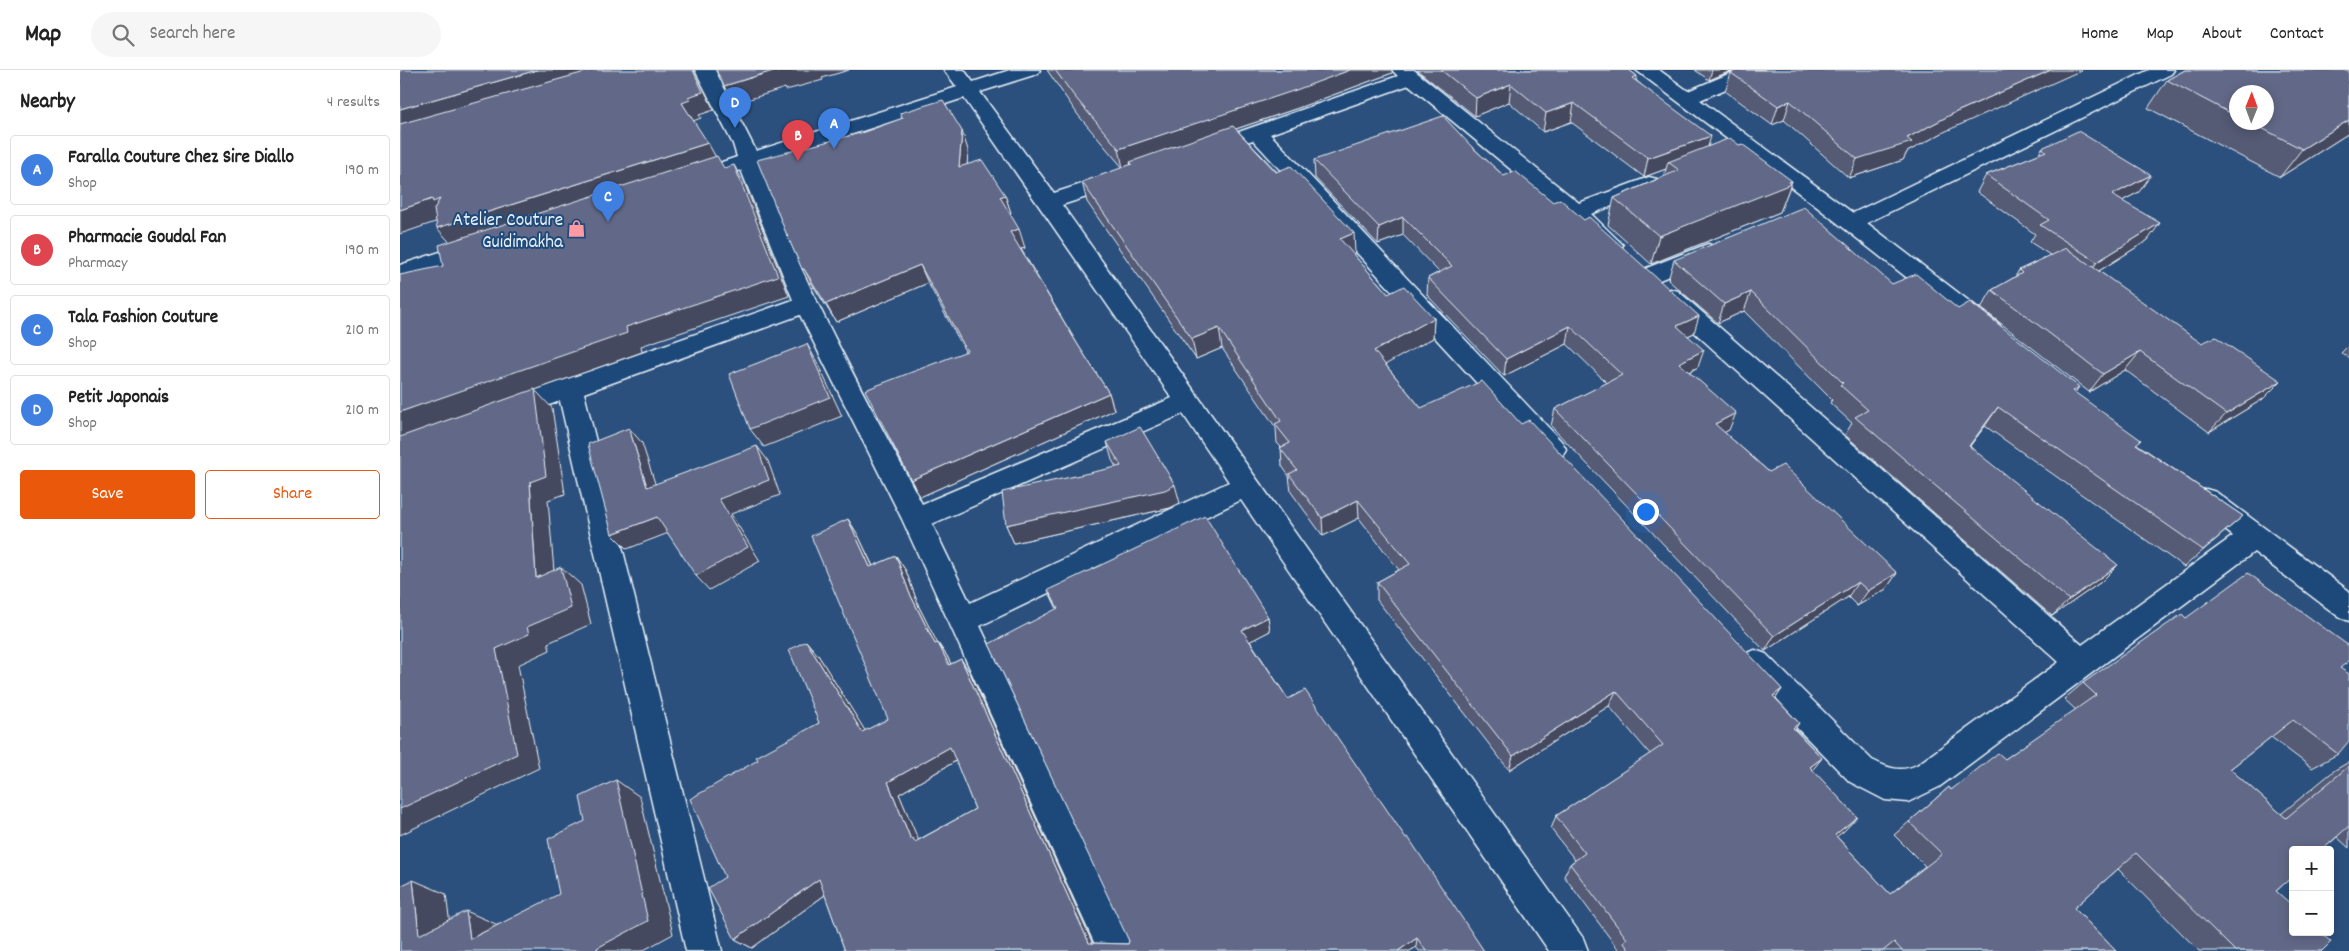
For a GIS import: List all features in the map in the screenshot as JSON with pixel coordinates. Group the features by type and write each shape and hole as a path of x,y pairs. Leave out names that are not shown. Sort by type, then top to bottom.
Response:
{"street":[{"path":"705,70 743,144 747,161 806,304 916,519 1116,951"},
{"path":"709,173 747,161 962,80 1030,70"},
{"path":"1646,70 1686,99 1742,149 1816,208 1852,222 2009,345"},
{"path":"1686,99 1754,70"},
{"path":"1852,222 2164,70"},
{"path":"1219,145 1407,74 1576,212 2082,663"},
{"path":"962,80 1247,485 1570,951"},
{"path":"1256,132 1570,468"},
{"path":"1049,202 1134,174"},
{"path":"1576,212 1668,177"},
{"path":"400,273 494,243"},
{"path":"1635,266 1727,244"},
{"path":"489,418 806,304"},
{"path":"570,388 704,951"},
{"path":"916,519 1187,402"},
{"path":"963,620 1247,485"},
{"path":"2190,487 2252,537 2349,608"},
{"path":"1738,646 1861,771 1884,784 1908,786 1928,776 2252,537"}],"building":[{"path":"400,70 537,70 400,109"},
{"path":"592,70 693,70 703,92 688,97 690,100 682,103 708,143 437,228 434,209 440,199 433,202 432,199 400,210 400,124"},
{"path":"716,70 776,70 724,86"},
{"path":"1055,70 1350,70 1119,149 1074,96"},
{"path":"1441,70 1629,70 1637,76 1632,78 1711,136 1648,158 1574,103 1546,113 1511,84 1476,98"},
{"path":"1737,70 2051,70 1954,113 1907,138 1912,142 1857,159 1790,101 1778,106 1731,73"},
{"path":"2185,70 2349,70 2349,120 2302,149 2265,130 2274,130 2274,85 2229,85 2229,112 2167,80"},
{"path":"943,100 962,131 959,167 982,160 1005,195 1000,197 1019,229 1010,232 1109,393 911,480 865,390 967,351 920,265 826,304 804,269 802,269 757,160 864,132 903,118 900,113"},
{"path":"1443,116 1472,147 1504,176 1515,171 1553,202 1560,199 1584,220 1589,217 1699,316 1677,326 1704,350 1679,363 1736,413 1715,424 1769,472 1783,465 1897,573 1868,591 1858,582 1774,636 1555,409 1622,375 1570,326 1506,359 1428,278 1452,266 1403,217 1379,227 1314,160"},
{"path":"1233,126 1276,172 1291,166 1354,233 1340,239 1388,294 1404,286 1434,318 1374,351 1421,408 1482,381 1521,424 1529,420 1782,689 1773,696 1799,723 1793,728 1822,758 1810,767 1857,817 1835,835 1890,894 1942,854 1909,822 1949,787 1951,790 1998,753 2005,759 2096,695 2083,683 2182,614 2186,618 2248,573 2349,646 2349,661 2340,668 2349,674 2349,741 2338,754 2293,720 2230,769 2286,818 2349,766 2349,826 2326,846 2289,846 2289,880 2276,891 2289,902 2289,936 2324,936 2331,942 2322,951 2235,951 2136,853 2074,908 2116,951 1902,951 1894,942 1883,951 1630,951 1623,942 1627,939 1570,864 1585,853 1556,816 1663,745 1616,691 1513,756 1377,582 1410,564 1358,500 1322,518 1289,474 1297,470 1280,448 1290,443 1275,424 1281,421 1219,328 1192,339 1082,182 1132,164 1130,162"},
{"path":"2078,131 2151,175 2112,195 2160,223 2097,262 2040,225 2049,220 1986,175 2046,151 2042,148"},
{"path":"1730,138 1739,145 1742,144 1792,181 1789,182 1791,184 1659,236 1614,198 1679,170 1668,162"},
{"path":"717,156 724,168 734,165 778,276 626,327 627,333 400,412 400,275 443,266 439,245"},
{"path":"1804,207 1892,284 1916,274 1958,309 1970,302 2079,387 2073,391 2141,440 2136,444 2243,516 2203,550 1998,407 1969,446 2118,565 2069,600 1855,417 1868,410 1840,385 1843,383 1751,292 1724,304 1674,260"},
{"path":"2066,248 2201,343 2216,337 2281,381 2226,414 2140,352 2103,374 1992,290 2022,273 2019,270"},
{"path":"807,344 830,397 750,429 729,374"},
{"path":"535,389 546,476 530,482 536,578 561,567 571,608 527,627 529,634 496,649 517,754 400,809 400,437"},
{"path":"1140,427 1175,485 1165,490 1006,525 1002,492 1121,466 1107,442"},
{"path":"629,428 647,487 757,446 769,480 719,499 748,547 696,576 657,517 612,534 588,444"},
{"path":"1205,516 1268,617 1242,630 1288,699 1305,690 1406,838 1408,837 1484,951 1426,951 1417,938 1398,951 845,951 819,879 735,939 708,888 725,877 690,799 758,760 756,757 819,723 789,650 806,641 862,732 888,719 811,536 848,519 870,567 896,556 909,592 935,644 938,643 949,665 961,659 1089,943 1128,944 1129,941 989,644 1058,608 1048,590","holes":["950,747 975,809 915,842 913,838 911,840 888,782"]},
{"path":"616,780 648,921 597,948 597,951 400,951 400,886 413,880 419,935 466,911 470,939 559,894 548,839 585,821 580,797"}],"place":[{"name":"Petit Japonais","path":"735,128"},
{"name":"Faralla Couture Chez Sire Diallo","path":"834,149"},
{"name":"Pharmacie Goudal Fan","path":"798,161"},
{"name":"Tala Fashion Couture","path":"608,222"},
{"name":"Atelier Couture Guidimakha","path":"577,229"}]}
